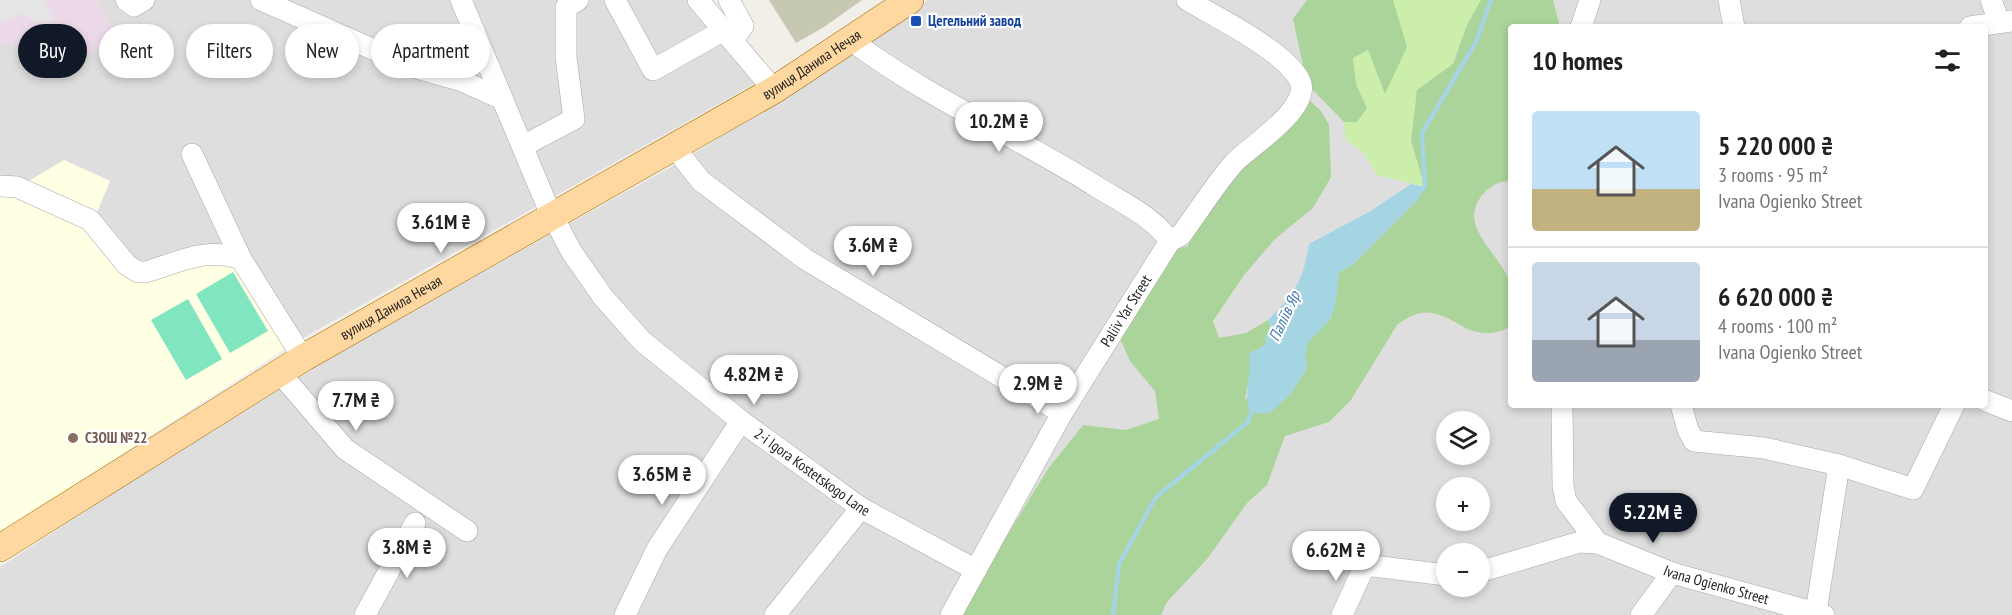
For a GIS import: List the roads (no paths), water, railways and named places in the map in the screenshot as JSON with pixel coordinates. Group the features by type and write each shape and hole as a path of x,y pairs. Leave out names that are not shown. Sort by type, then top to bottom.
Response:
{"main road":[{"name":"вулиця Данила Нечая","path":"0,548 303,358 774,90 852,41 910,0"}],"street":[{"path":"126,0 134,6 144,0"},
{"path":"261,0 413,67 462,81 502,99"},
{"name":"2-i Igora Kostetskogo Lane","path":"461,0 553,216 571,251 603,297 642,341 741,421 861,508 976,570"},
{"path":"523,146 574,118 566,57 566,7 578,0"},
{"path":"615,0 653,70 743,26 729,0"},
{"path":"698,0 774,90"},
{"name":"Paliiv Yar Street","path":"951,615 1062,413 1170,241 1181,235 1234,163 1269,135 1299,100 1302,88 1299,79 1287,64 1260,43 1187,0"},
{"path":"1582,24 1590,0"},
{"path":"1729,0 1733,24"},
{"path":"1988,24 2006,22 1991,0"},
{"path":"852,41 960,111 1065,166 1159,225 1170,241"},
{"path":"675,148 701,181 805,259 1062,413"},
{"path":"192,154 241,259 303,358"},
{"path":"0,186 18,187 90,220 127,265 138,272 146,272 199,254 220,253 241,259"},
{"path":"279,373 345,449 467,531"},
{"path":"1988,402 2012,411"},
{"path":"1562,408 1563,486 1566,501 1598,543"},
{"path":"1682,408 1688,430 1694,441 1764,448 1839,465 1913,489 1953,408"},
{"path":"625,615 657,549 741,421"},
{"name":"Ivana Ogienko Street","path":"1490,569 1580,542 1598,543 1672,573 1820,614 1839,465"},
{"path":"775,615 861,508"},
{"path":"365,615 415,524"},
{"path":"1342,615 1365,565 1436,574"},
{"path":"1641,615 1672,573"}],"water":[{"path":"1411,184 1425,187 1419,198 1352,265 1339,272 1333,313 1308,343 1307,369 1289,396 1270,413 1250,413 1247,398 1249,354 1265,345 1266,335 1273,332 1268,320 1285,302 1301,278 1309,244 1369,212"}],"waterway":[{"name":"Паліїв Яр","path":"1420,191 1425,187 1422,133 1476,42 1491,0"},
{"name":"Паліїв Яр","path":"1113,615 1119,564 1156,497 1248,422 1252,409"}],"place":[{"name":"Цегельний завод","path":"916,21"},
{"name":"СЗОШ №22","path":"73,438"}]}
